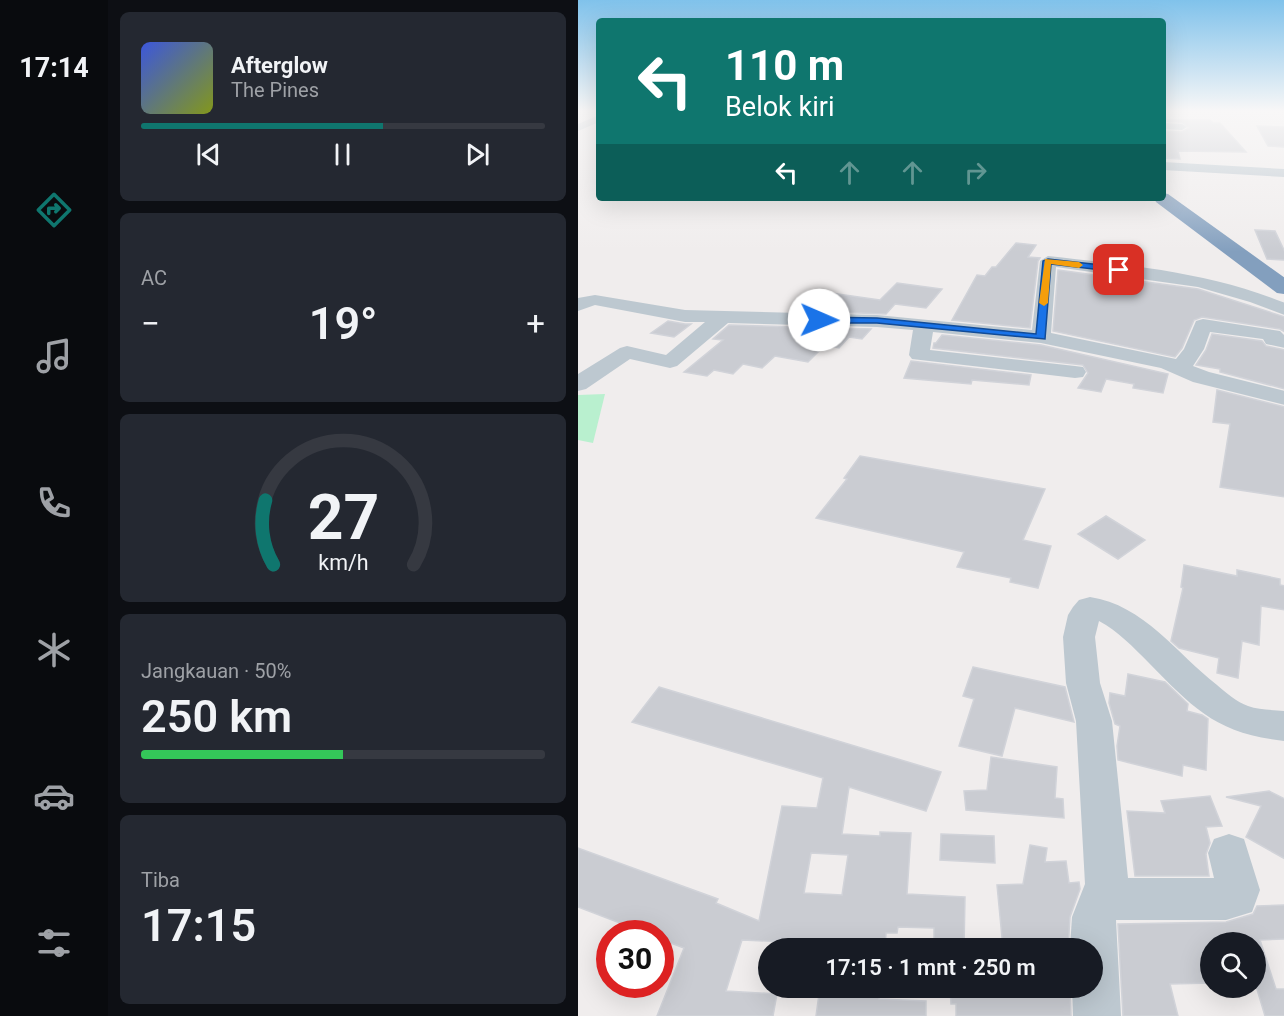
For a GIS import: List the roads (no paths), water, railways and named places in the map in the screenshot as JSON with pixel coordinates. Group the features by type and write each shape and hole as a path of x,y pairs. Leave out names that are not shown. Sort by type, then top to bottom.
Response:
{"highway":[{"path":"1166,201 1284,288"}],"street":[{"path":"1166,166 1284,173"},
{"path":"1270,172 1270,166 1284,166"},
{"path":"1041,337 1048,261 1190,279 1253,295 1284,310"},
{"path":"578,305 588,300 595,300 662,314 722,318 877,321 1041,337 1132,355 1201,377 1284,398"},
{"path":"578,384 627,352 670,362 722,318"},
{"path":"924,325 919,355 1075,372"},
{"path":"1180,369 1194,349 1203,325 1273,335 1273,340 1284,342"},
{"path":"1097,1016 1092,946 1094,917 1107,885 1094,721 1083,683 1079,637 1084,615 1090,608 1101,608 1144,636 1163,658 1229,713 1251,723 1284,726"},
{"path":"1100,899 1226,899 1237,897 1238,890 1229,853"}]}
